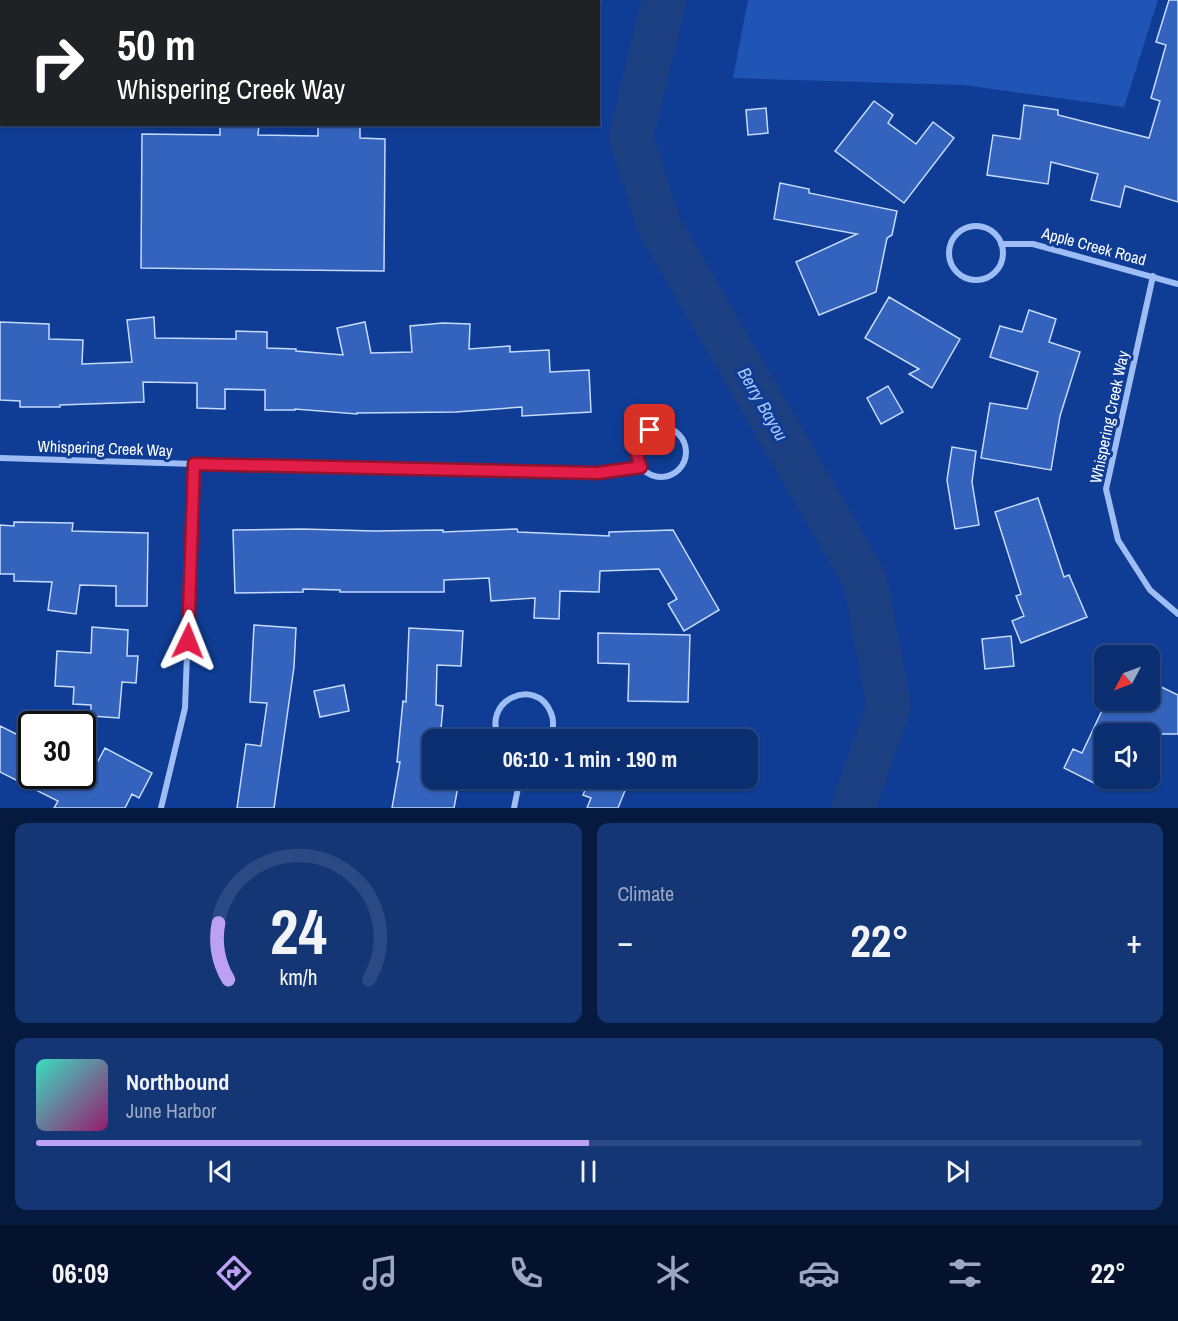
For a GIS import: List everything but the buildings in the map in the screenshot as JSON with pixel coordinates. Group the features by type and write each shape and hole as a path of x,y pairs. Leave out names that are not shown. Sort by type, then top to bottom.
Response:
{"street":[{"path":"981,226 997,236 1001,244 1002,261 998,269 985,279 976,281 968,279 953,269 948,252 950,243 963,229 981,226"},
{"name":"Apple Creek Road","path":"1001,244 1033,244 1178,284"},
{"name":"Whispering Creek Way","path":"1153,276 1106,489 1119,540 1150,590 1178,614"},
{"name":"Whispering Creek Way","path":"667,428 675,432 685,444 685,460 676,472 661,477 647,473 641,467 636,451 638,442 650,430 667,428"},
{"name":"Whispering Creek Way","path":"0,458 598,473 641,467"},
{"path":"161,808 185,708 194,464"},
{"path":"496,729 496,714 501,706 507,699 525,694 535,696 550,709 553,729"},
{"path":"514,808 518,789"}],"shaded area":[{"path":"748,0 1158,0 1124,107 964,85 733,78"}],"waterway":[{"name":"Berry Bayou","path":"664,0 631,137 660,227 865,580 889,706 853,808"}],"route":[{"path":"188,641 194,464 598,473 641,467 636,451 638,442 650,430"}]}
